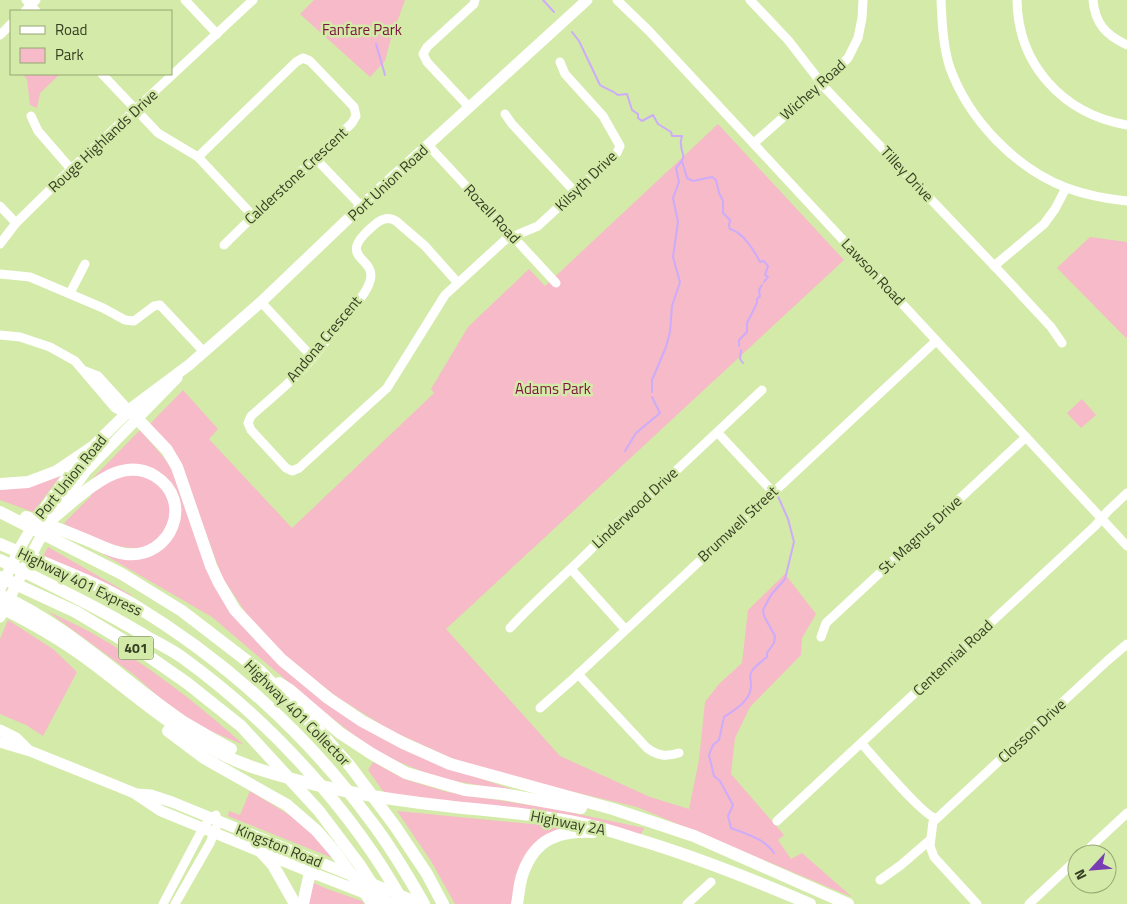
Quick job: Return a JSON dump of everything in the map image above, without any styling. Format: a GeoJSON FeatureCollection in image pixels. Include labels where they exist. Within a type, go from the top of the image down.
{"type":"FeatureCollection","features":[{"type":"Feature","properties":{"kind":"highway"},"geometry":{"type":"LineString","coordinates":[[134,414],[167,450],[177,467],[211,566],[235,610],[282,660],[328,698],[362,721],[403,743],[450,764],[613,809],[694,836],[848,904]]}},
{"type":"Feature","properties":{"kind":"highway"},"geometry":{"type":"LineString","coordinates":[[0,484],[28,482],[57,471],[91,448]]}},
{"type":"Feature","properties":{"kind":"highway"},"geometry":{"type":"LineString","coordinates":[[3,513],[25,516],[126,554],[147,553],[162,542],[173,528],[176,510],[173,493],[163,481],[148,472],[136,469],[120,471],[96,485],[76,492],[53,518]]}},
{"type":"Feature","properties":{"kind":"highway","name":"Highway 401 Collector"},"geometry":{"type":"LineString","coordinates":[[3,513],[122,574],[152,592],[182,611],[260,672],[320,732],[350,766],[395,826],[427,874],[442,902]]}},
{"type":"Feature","properties":{"kind":"highway","name":"Highway 401 Express"},"geometry":{"type":"LineString","coordinates":[[0,544],[92,584],[133,605],[197,647],[265,704],[323,762],[372,821],[412,883],[423,904]]}},
{"type":"Feature","properties":{"kind":"highway","name":"Highway 401 Express"},"geometry":{"type":"LineString","coordinates":[[0,560],[103,611],[182,658],[240,704],[285,748],[345,815],[388,877],[404,904]]}},
{"type":"Feature","properties":{"kind":"highway","name":"401"},"geometry":{"type":"LineString","coordinates":[[0,577],[76,612],[140,651],[187,683],[241,726],[319,811],[360,864],[385,904]]}},
{"type":"Feature","properties":{"kind":"highway"},"geometry":{"type":"LineString","coordinates":[[0,595],[22,605],[85,646],[162,706],[203,733],[238,753],[315,784]]}},
{"type":"Feature","properties":{"kind":"highway"},"geometry":{"type":"LineString","coordinates":[[0,607],[28,621],[82,655],[160,716],[198,742],[249,766],[315,784]]}},
{"type":"Feature","properties":{"kind":"highway"},"geometry":{"type":"LineString","coordinates":[[28,621],[134,706],[204,758],[286,806],[317,832],[335,852],[373,904]]}},
{"type":"Feature","properties":{"kind":"highway"},"geometry":{"type":"LineString","coordinates":[[260,672],[290,690],[340,733],[406,773],[465,790],[503,794],[617,814],[694,836]]}},
{"type":"Feature","properties":{"kind":"highway","name":"Highway 2A"},"geometry":{"type":"LineString","coordinates":[[315,784],[392,800],[513,812],[570,821],[697,858],[810,904]]}},
{"type":"Feature","properties":{"kind":"highway"},"geometry":{"type":"LineString","coordinates":[[517,904],[523,874],[534,854],[546,840],[560,834],[582,831],[633,838]]}},
{"type":"Feature","properties":{"kind":"highway"},"geometry":{"type":"LineString","coordinates":[[260,852],[272,866],[295,904]]}},
{"type":"Feature","properties":{"kind":"highway"},"geometry":{"type":"LineString","coordinates":[[303,904],[312,866]]}},
{"type":"Feature","properties":{"kind":"main road","name":"Port Union Road"},"geometry":{"type":"LineString","coordinates":[[0,589],[27,536],[64,481],[91,448],[170,386],[188,365],[261,302],[469,107],[587,0]]}},
{"type":"Feature","properties":{"kind":"main road","name":"Port Union Road"},"geometry":{"type":"LineString","coordinates":[[76,492],[85,472],[134,414]]}},
{"type":"Feature","properties":{"kind":"main road","name":"Port Union Road"},"geometry":{"type":"LineString","coordinates":[[0,618],[38,542],[53,518]]}},
{"type":"Feature","properties":{"kind":"main road","name":"Kingston Road"},"geometry":{"type":"LineString","coordinates":[[0,730],[16,738],[30,751]]}},
{"type":"Feature","properties":{"kind":"main road","name":"Kingston Road"},"geometry":{"type":"LineString","coordinates":[[0,742],[30,751],[134,793],[161,811],[203,828],[214,824],[312,866],[393,904]]}},
{"type":"Feature","properties":{"kind":"main road","name":"Kingston Road"},"geometry":{"type":"LineString","coordinates":[[134,793],[151,795],[172,802],[214,824],[260,852],[312,866],[423,904]]}},
{"type":"Feature","properties":{"kind":"street"},"geometry":{"type":"LineString","coordinates":[[185,0],[217,34]]}},
{"type":"Feature","properties":{"kind":"street","name":"Rouge Highlands Drive"},"geometry":{"type":"LineString","coordinates":[[0,244],[16,223],[71,169],[254,0]]}},
{"type":"Feature","properties":{"kind":"street"},"geometry":{"type":"LineString","coordinates":[[469,107],[427,62],[424,54],[427,47],[474,4],[475,0]]}},
{"type":"Feature","properties":{"kind":"street","name":"Lawson Road"},"geometry":{"type":"LineString","coordinates":[[617,0],[649,31],[754,143],[1127,546]]}},
{"type":"Feature","properties":{"kind":"street","name":"Tilley Drive"},"geometry":{"type":"LineString","coordinates":[[750,0],[792,44],[822,84],[1051,327],[1062,343]]}},
{"type":"Feature","properties":{"kind":"street","name":"Wichey Road"},"geometry":{"type":"LineString","coordinates":[[754,143],[845,62],[854,48],[861,26],[863,0]]}},
{"type":"Feature","properties":{"kind":"street"},"geometry":{"type":"LineString","coordinates":[[941,0],[943,32],[950,67],[967,104],[992,138],[1028,167],[1066,188],[1109,199],[1127,201]]}},
{"type":"Feature","properties":{"kind":"street"},"geometry":{"type":"LineString","coordinates":[[1017,0],[1022,34],[1033,63],[1042,76],[1054,89],[1078,108],[1110,121],[1127,125]]}},
{"type":"Feature","properties":{"kind":"street"},"geometry":{"type":"LineString","coordinates":[[1093,0],[1096,18],[1104,31],[1127,45]]}},
{"type":"Feature","properties":{"kind":"street"},"geometry":{"type":"LineString","coordinates":[[0,35],[10,25]]}},
{"type":"Feature","properties":{"kind":"street","name":"Calderstone Crescent"},"geometry":{"type":"LineString","coordinates":[[198,157],[296,62],[303,58],[310,61],[354,107],[356,116],[352,123],[224,244]]}},
{"type":"Feature","properties":{"kind":"street","name":"Kilsyth Drive"},"geometry":{"type":"LineString","coordinates":[[513,236],[538,226],[617,153],[620,146],[603,116],[564,74],[560,62]]}},
{"type":"Feature","properties":{"kind":"street"},"geometry":{"type":"LineString","coordinates":[[104,75],[158,133],[198,157],[253,216]]}},
{"type":"Feature","properties":{"kind":"street"},"geometry":{"type":"LineString","coordinates":[[505,114],[575,192]]}},
{"type":"Feature","properties":{"kind":"street"},"geometry":{"type":"LineString","coordinates":[[31,116],[38,132],[71,169]]}},
{"type":"Feature","properties":{"kind":"street","name":"Rozell Road"},"geometry":{"type":"LineString","coordinates":[[428,145],[556,283]]}},
{"type":"Feature","properties":{"kind":"street"},"geometry":{"type":"LineString","coordinates":[[316,159],[362,207]]}},
{"type":"Feature","properties":{"kind":"street"},"geometry":{"type":"LineString","coordinates":[[994,266],[1044,224],[1055,209],[1066,188]]}},
{"type":"Feature","properties":{"kind":"street"},"geometry":{"type":"LineString","coordinates":[[0,206],[16,223]]}},
{"type":"Feature","properties":{"kind":"street","name":"Andona Crescent"},"geometry":{"type":"LineString","coordinates":[[458,283],[425,246],[396,221],[384,218],[380,220],[356,244],[357,254],[368,266],[371,274],[369,284],[356,304],[303,369],[251,416],[248,424],[251,430],[286,468],[292,471],[299,468],[387,388],[442,299],[506,240],[513,236]]}},
{"type":"Feature","properties":{"kind":"street"},"geometry":{"type":"LineString","coordinates":[[70,294],[86,264]]}},
{"type":"Feature","properties":{"kind":"street"},"geometry":{"type":"LineString","coordinates":[[0,274],[30,277],[103,308],[125,320],[134,321],[154,306],[160,305],[204,352]]}},
{"type":"Feature","properties":{"kind":"street"},"geometry":{"type":"LineString","coordinates":[[261,302],[312,357]]}},
{"type":"Feature","properties":{"kind":"street"},"geometry":{"type":"LineString","coordinates":[[0,334],[20,337],[50,347],[75,361],[84,370],[98,376],[134,414]]}},
{"type":"Feature","properties":{"kind":"street","name":"Brumwell Street"},"geometry":{"type":"LineString","coordinates":[[540,708],[936,341]]}},
{"type":"Feature","properties":{"kind":"street","name":"Linderwood Drive"},"geometry":{"type":"LineString","coordinates":[[510,628],[531,605],[634,507],[648,497],[762,390]]}},
{"type":"Feature","properties":{"kind":"street"},"geometry":{"type":"LineString","coordinates":[[718,433],[773,492]]}},
{"type":"Feature","properties":{"kind":"street","name":"St. Magnus Drive"},"geometry":{"type":"LineString","coordinates":[[822,637],[826,623],[1026,437]]}},
{"type":"Feature","properties":{"kind":"street","name":"Centennial Road"},"geometry":{"type":"LineString","coordinates":[[777,821],[1088,533],[1127,493]]}},
{"type":"Feature","properties":{"kind":"street"},"geometry":{"type":"LineString","coordinates":[[571,569],[625,629]]}},
{"type":"Feature","properties":{"kind":"street","name":"Closson Drive"},"geometry":{"type":"LineString","coordinates":[[936,818],[941,816],[1127,644]]}},
{"type":"Feature","properties":{"kind":"street"},"geometry":{"type":"LineString","coordinates":[[578,674],[646,748],[668,757],[679,753]]}},
{"type":"Feature","properties":{"kind":"street"},"geometry":{"type":"LineString","coordinates":[[862,744],[920,807],[931,817],[936,818],[930,840],[934,857],[977,904]]}},
{"type":"Feature","properties":{"kind":"street"},"geometry":{"type":"LineString","coordinates":[[1094,844],[1127,813]]}},
{"type":"Feature","properties":{"kind":"street"},"geometry":{"type":"LineString","coordinates":[[175,904],[214,824]]}},
{"type":"Feature","properties":{"kind":"street"},"geometry":{"type":"LineString","coordinates":[[163,904],[203,828]]}},
{"type":"Feature","properties":{"kind":"street"},"geometry":{"type":"LineString","coordinates":[[880,880],[930,840]]}},
{"type":"Feature","properties":{"kind":"street"},"geometry":{"type":"LineString","coordinates":[[1029,904],[1067,869]]}},
{"type":"Feature","properties":{"kind":"street"},"geometry":{"type":"LineString","coordinates":[[687,904],[710,882]]}},
{"type":"Feature","properties":{"kind":"green space","name":"Fanfare Park"},"geometry":{"type":"Polygon","coordinates":[[[314,0],[405,0],[385,61],[370,77],[300,14],[314,0]]]}},
{"type":"Feature","properties":{"kind":"green space"},"geometry":{"type":"Polygon","coordinates":[[[23,75],[59,75],[40,93],[37,108],[30,105],[27,79],[23,75]]]}},
{"type":"Feature","properties":{"kind":"green space","name":"Adams Park"},"geometry":{"type":"Polygon","coordinates":[[[718,124],[844,260],[446,629],[560,756],[650,797],[689,809],[699,760],[705,702],[719,684],[742,663],[748,610],[785,574],[816,614],[802,638],[801,655],[750,707],[735,738],[731,774],[784,835],[778,840],[791,859],[802,853],[852,897],[637,807],[499,774],[449,757],[390,730],[337,697],[284,656],[250,619],[222,577],[192,496],[150,424],[183,390],[218,429],[209,439],[292,528],[434,393],[431,389],[468,327],[529,269],[545,286],[718,124]]]}},
{"type":"Feature","properties":{"kind":"green space"},"geometry":{"type":"Polygon","coordinates":[[[1090,237],[1127,242],[1127,339],[1057,268],[1090,237]]]}},
{"type":"Feature","properties":{"kind":"green space"},"geometry":{"type":"Polygon","coordinates":[[[1082,399],[1096,415],[1081,428],[1067,413],[1082,399]]]}},
{"type":"Feature","properties":{"kind":"green space"},"geometry":{"type":"Polygon","coordinates":[[[140,430],[170,465],[211,577],[275,660],[445,766],[522,793],[438,778],[371,748],[319,708],[212,617],[91,547],[151,555],[180,515],[147,467],[87,486],[140,430]]]}},
{"type":"Feature","properties":{"kind":"green space"},"geometry":{"type":"Polygon","coordinates":[[[62,474],[33,512],[0,500],[0,487],[62,474]]]}},
{"type":"Feature","properties":{"kind":"green space"},"geometry":{"type":"Polygon","coordinates":[[[129,474],[151,479],[160,486],[169,502],[170,518],[157,542],[147,547],[123,547],[83,534],[64,523],[91,494],[105,483],[129,474]]]}},
{"type":"Feature","properties":{"kind":"green space"},"geometry":{"type":"Polygon","coordinates":[[[48,547],[131,595],[129,598],[43,556],[48,547]]]}},
{"type":"Feature","properties":{"kind":"green space"},"geometry":{"type":"Polygon","coordinates":[[[47,611],[92,633],[152,671],[190,699],[244,745],[201,727],[169,706],[133,674],[47,611]]]}},
{"type":"Feature","properties":{"kind":"green space"},"geometry":{"type":"Polygon","coordinates":[[[8,620],[53,649],[77,672],[43,736],[26,725],[0,714],[0,639],[8,620]]]}},
{"type":"Feature","properties":{"kind":"green space"},"geometry":{"type":"Polygon","coordinates":[[[373,762],[404,779],[447,792],[554,809],[644,828],[641,834],[549,812],[385,794],[368,770],[373,762]]]}},
{"type":"Feature","properties":{"kind":"green space"},"geometry":{"type":"Polygon","coordinates":[[[250,791],[291,816],[311,833],[335,859],[228,816],[229,811],[240,815],[250,791]]]}},
{"type":"Feature","properties":{"kind":"green space"},"geometry":{"type":"Polygon","coordinates":[[[397,811],[563,827],[563,831],[545,838],[513,904],[455,904],[431,861],[397,811]]]}},
{"type":"Feature","properties":{"kind":"green space"},"geometry":{"type":"Polygon","coordinates":[[[312,882],[362,901],[364,904],[306,904],[312,882]]]}},
{"type":"Feature","properties":{"kind":"waterway"},"geometry":{"type":"LineString","coordinates":[[543,0],[554,12]]}},
{"type":"Feature","properties":{"kind":"waterway"},"geometry":{"type":"LineString","coordinates":[[572,32],[579,41],[600,85],[618,95],[627,94],[632,110],[638,114],[638,118],[642,121],[653,115],[658,124],[671,132],[672,136],[682,136],[681,148],[683,157],[676,168],[679,182],[673,198],[678,222],[673,257],[680,282],[672,306],[670,332],[666,347],[652,380],[652,392]]}},
{"type":"Feature","properties":{"kind":"waterway"},"geometry":{"type":"LineString","coordinates":[[376,44],[385,75]]}},
{"type":"Feature","properties":{"kind":"waterway"},"geometry":{"type":"LineString","coordinates":[[682,161],[687,178],[693,181],[712,177],[716,180],[723,201],[723,213],[730,220],[730,229],[744,238],[760,262],[764,261],[768,266],[765,275],[768,277],[764,282]]}},
{"type":"Feature","properties":{"kind":"waterway"},"geometry":{"type":"LineString","coordinates":[[739,346],[739,340],[747,332],[747,323],[760,296],[759,290],[762,285]]}},
{"type":"Feature","properties":{"kind":"waterway"},"geometry":{"type":"LineString","coordinates":[[741,350],[740,359],[743,363]]}},
{"type":"Feature","properties":{"kind":"waterway"},"geometry":{"type":"LineString","coordinates":[[625,451],[636,433],[660,413],[652,397]]}},
{"type":"Feature","properties":{"kind":"waterway"},"geometry":{"type":"LineString","coordinates":[[774,853],[766,844],[731,828],[728,816],[733,805],[720,781],[714,776],[709,755],[713,745],[719,740],[724,717],[741,705],[748,697],[751,687],[751,673],[767,657],[767,653],[774,643],[775,636],[764,616],[763,610],[771,595],[785,579],[794,542],[788,519],[777,494]]}}]}
